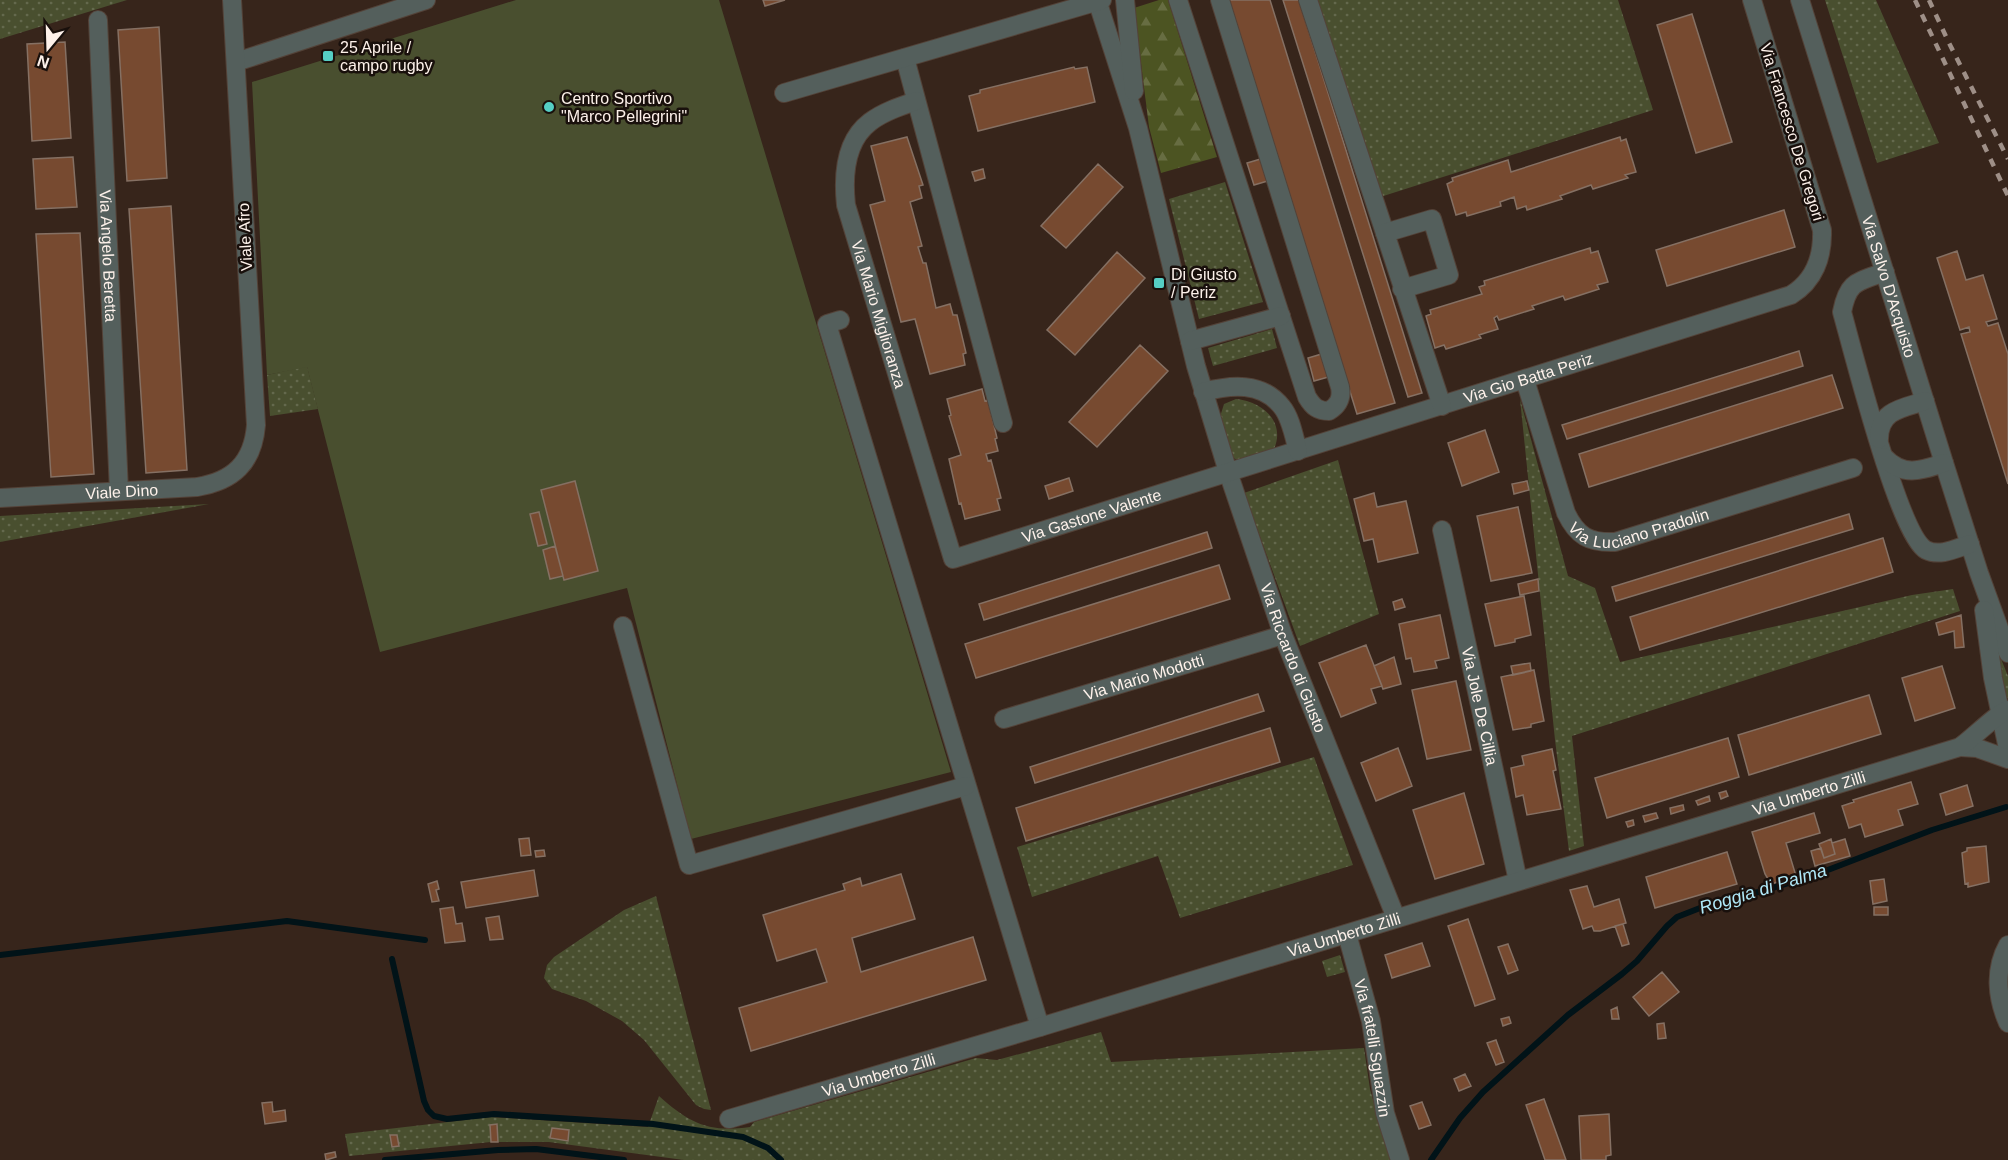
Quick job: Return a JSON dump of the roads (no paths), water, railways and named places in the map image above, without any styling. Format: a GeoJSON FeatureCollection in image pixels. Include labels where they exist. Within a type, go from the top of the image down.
{"type":"FeatureCollection","features":[{"type":"Feature","properties":{"kind":"street","name":"Viale Afro"},"geometry":{"type":"LineString","coordinates":[[232,0],[256,425],[252,448],[238,469]]}},
{"type":"Feature","properties":{"kind":"street"},"geometry":{"type":"LineString","coordinates":[[236,62],[426,0]]}},
{"type":"Feature","properties":{"kind":"street"},"geometry":{"type":"LineString","coordinates":[[784,93],[1099,0]]}},
{"type":"Feature","properties":{"kind":"street","name":"Via Riccardo di Giusto"},"geometry":{"type":"LineString","coordinates":[[1099,0],[1138,128],[1203,392],[1228,472],[1283,635],[1396,918]]}},
{"type":"Feature","properties":{"kind":"street","name":"Via Riccardo di Giusto"},"geometry":{"type":"LineString","coordinates":[[1125,0],[1138,128]]}},
{"type":"Feature","properties":{"kind":"street"},"geometry":{"type":"LineString","coordinates":[[1178,0],[1311,404],[1323,411],[1334,408],[1341,399],[1340,387],[1220,0]]}},
{"type":"Feature","properties":{"kind":"street"},"geometry":{"type":"LineString","coordinates":[[1308,0],[1442,406]]}},
{"type":"Feature","properties":{"kind":"street","name":"Via Francesco De Gregori"},"geometry":{"type":"LineString","coordinates":[[1752,0],[1820,219],[1822,245],[1817,265]]}},
{"type":"Feature","properties":{"kind":"street","name":"Via Salvo D'Acquisto"},"geometry":{"type":"LineString","coordinates":[[1800,0],[1979,573],[2008,653]]}},
{"type":"Feature","properties":{"kind":"street","name":"Via Angelo Beretta"},"geometry":{"type":"LineString","coordinates":[[98,20],[119,491]]}},
{"type":"Feature","properties":{"kind":"street"},"geometry":{"type":"LineString","coordinates":[[904,58],[1003,423]]}},
{"type":"Feature","properties":{"kind":"street","name":"Via Mario Miglioranza"},"geometry":{"type":"LineString","coordinates":[[916,101],[868,123],[858,136],[851,151],[846,166],[844,186],[846,204],[953,559]]}},
{"type":"Feature","properties":{"kind":"street"},"geometry":{"type":"LineString","coordinates":[[1385,233],[1432,219],[1437,235],[1449,275],[1402,289]]}},
{"type":"Feature","properties":{"kind":"street","name":"Via Gio Batta Periz"},"geometry":{"type":"LineString","coordinates":[[1228,472],[1791,295],[1802,288],[1817,265]]}},
{"type":"Feature","properties":{"kind":"street"},"geometry":{"type":"LineString","coordinates":[[1885,272],[1855,283],[1845,294],[1842,312],[1881,450],[1908,523],[1918,543],[1927,550],[1940,553],[1970,544]]}},
{"type":"Feature","properties":{"kind":"street"},"geometry":{"type":"LineString","coordinates":[[1190,341],[1281,316]]}},
{"type":"Feature","properties":{"kind":"street"},"geometry":{"type":"LineString","coordinates":[[840,320],[827,324],[1040,1027]]}},
{"type":"Feature","properties":{"kind":"street","name":"Via Luciano Pradolin"},"geometry":{"type":"LineString","coordinates":[[1525,380],[1566,513],[1572,526],[1584,537],[1600,543],[1615,543],[1853,468]]}},
{"type":"Feature","properties":{"kind":"street"},"geometry":{"type":"LineString","coordinates":[[1203,392],[1241,386],[1256,389],[1271,397],[1285,413],[1298,451]]}},
{"type":"Feature","properties":{"kind":"street"},"geometry":{"type":"LineString","coordinates":[[1925,401],[1900,409],[1880,423],[1881,450],[1892,466],[1907,471],[1919,471],[1944,463]]}},
{"type":"Feature","properties":{"kind":"street","name":"Viale Dino"},"geometry":{"type":"LineString","coordinates":[[0,498],[204,486],[226,478],[238,469]]}},
{"type":"Feature","properties":{"kind":"street","name":"Via Gastone Valente"},"geometry":{"type":"LineString","coordinates":[[953,559],[1228,472]]}},
{"type":"Feature","properties":{"kind":"street","name":"Via Jole De Cillia"},"geometry":{"type":"LineString","coordinates":[[1442,530],[1518,881]]}},
{"type":"Feature","properties":{"kind":"street","name":"Via Salvo D'Acquisto"},"geometry":{"type":"LineString","coordinates":[[1996,615],[2008,749]]}},
{"type":"Feature","properties":{"kind":"street"},"geometry":{"type":"LineString","coordinates":[[623,626],[689,865],[966,786]]}},
{"type":"Feature","properties":{"kind":"street","name":"Via Mario Modotti"},"geometry":{"type":"LineString","coordinates":[[1004,719],[1283,635]]}},
{"type":"Feature","properties":{"kind":"street","name":"Via Umberto Zilli"},"geometry":{"type":"LineString","coordinates":[[1960,747],[2004,712]]}},
{"type":"Feature","properties":{"kind":"street","name":"Via Umberto Zilli"},"geometry":{"type":"LineString","coordinates":[[729,1119],[1040,1027],[1960,747],[1977,748],[2008,759]]}},
{"type":"Feature","properties":{"kind":"street","name":"Via fratelli Sguazzin"},"geometry":{"type":"LineString","coordinates":[[1347,934],[1371,1021],[1385,1113],[1400,1160]]}},
{"type":"Feature","properties":{"kind":"street"},"geometry":{"type":"LineString","coordinates":[[2008,945],[2000,965],[1998,981],[1999,996],[2008,1023]]}},
{"type":"Feature","properties":{"kind":"waterway","name":"Roggia di Palma"},"geometry":{"type":"LineString","coordinates":[[1431,1160],[1460,1118],[1483,1092],[1568,1015],[1637,961],[1677,917],[1718,901],[1763,891],[1820,873],[1932,830],[2006,807]]}},
{"type":"Feature","properties":{"kind":"waterway"},"geometry":{"type":"LineString","coordinates":[[0,955],[287,921],[425,940]]}},
{"type":"Feature","properties":{"kind":"waterway"},"geometry":{"type":"LineString","coordinates":[[392,959],[424,1101],[434,1116],[447,1119],[494,1114],[653,1124],[743,1137],[768,1148],[781,1160]]}},
{"type":"Feature","properties":{"kind":"waterway","name":"Roggia di Palma"},"geometry":{"type":"LineString","coordinates":[[385,1160],[536,1149],[624,1160]]}},
{"type":"Feature","properties":{"kind":"railway"},"geometry":{"type":"LineString","coordinates":[[1915,0],[2008,196]]}},
{"type":"Feature","properties":{"kind":"railway"},"geometry":{"type":"LineString","coordinates":[[1929,0],[2008,159]]}},
{"type":"Feature","properties":{"kind":"place","name":"25 Aprile / campo rugby"},"geometry":{"type":"Point","coordinates":[328,56]}},
{"type":"Feature","properties":{"kind":"place","name":"Centro Sportivo \"Marco Pellegrini\""},"geometry":{"type":"Point","coordinates":[549,107]}},
{"type":"Feature","properties":{"kind":"place","name":"Di Giusto / Periz"},"geometry":{"type":"Point","coordinates":[1159,283]}}]}
